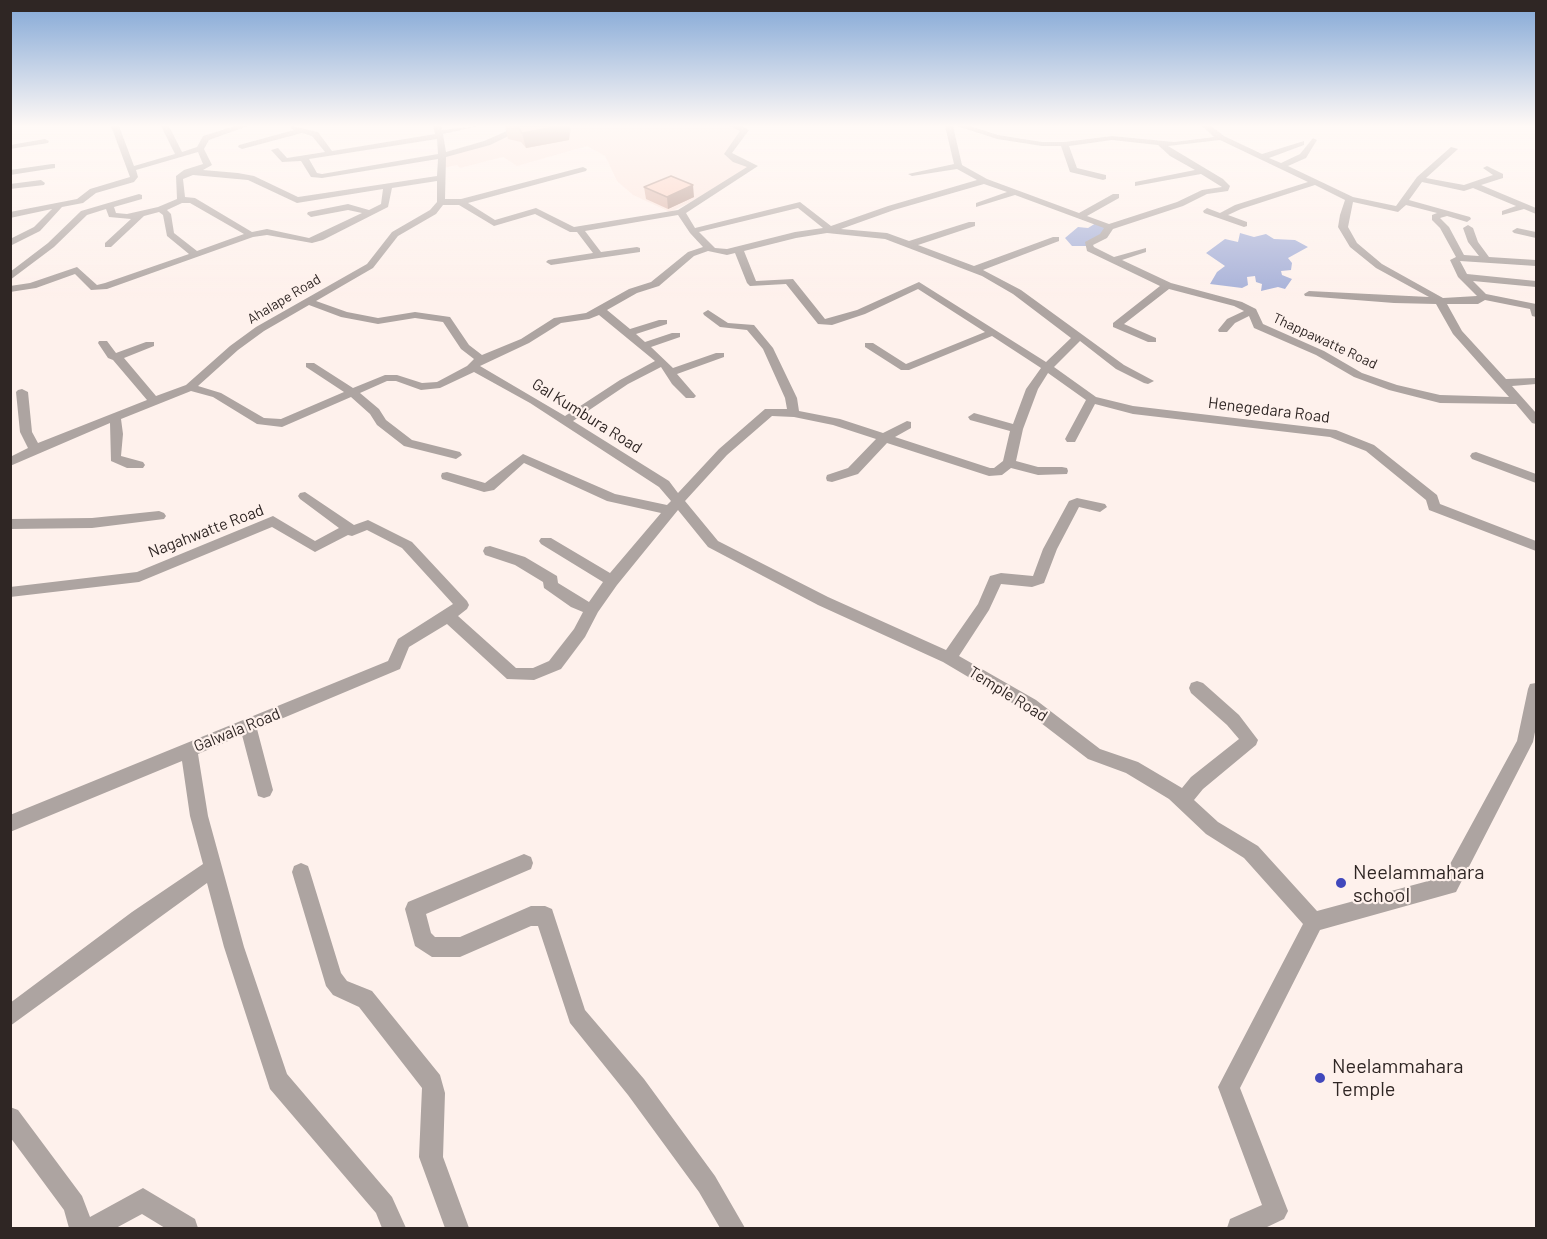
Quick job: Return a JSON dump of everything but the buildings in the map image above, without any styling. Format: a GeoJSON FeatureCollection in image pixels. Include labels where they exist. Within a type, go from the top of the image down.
{"type":"FeatureCollection","features":[{"type":"Feature","properties":{"kind":"street"},"geometry":{"type":"LineString","coordinates":[[10,187],[35,184]]}},
{"type":"Feature","properties":{"kind":"street"},"geometry":{"type":"LineString","coordinates":[[10,215],[80,201],[93,191],[118,184]]}},
{"type":"Feature","properties":{"kind":"street"},"geometry":{"type":"LineString","coordinates":[[180,184],[181,200]]}},
{"type":"Feature","properties":{"kind":"street"},"geometry":{"type":"LineString","coordinates":[[261,184],[297,200],[402,184]]}},
{"type":"Feature","properties":{"kind":"street"},"geometry":{"type":"LineString","coordinates":[[441,184],[441,202],[461,202],[528,184]]}},
{"type":"Feature","properties":{"kind":"street"},"geometry":{"type":"LineString","coordinates":[[461,202],[494,224],[536,211],[573,230],[681,213],[726,184]]}},
{"type":"Feature","properties":{"kind":"street"},"geometry":{"type":"LineString","coordinates":[[681,213],[693,231],[709,248],[718,251],[739,250],[795,235],[829,229],[876,215],[891,207],[971,184]]}},
{"type":"Feature","properties":{"kind":"street"},"geometry":{"type":"LineString","coordinates":[[993,184],[1109,227],[1180,204],[1205,192],[1225,189],[1226,186],[1223,184]]}},
{"type":"Feature","properties":{"kind":"street"},"geometry":{"type":"LineString","coordinates":[[1220,216],[1238,207],[1311,184]]}},
{"type":"Feature","properties":{"kind":"street"},"geometry":{"type":"LineString","coordinates":[[1321,184],[1350,199],[1398,209],[1416,184]]}},
{"type":"Feature","properties":{"kind":"street"},"geometry":{"type":"LineString","coordinates":[[1441,184],[1459,188],[1471,184],[1536,211]]}},
{"type":"Feature","properties":{"kind":"street"},"geometry":{"type":"LineString","coordinates":[[10,289],[32,286],[77,270],[95,288],[251,235],[267,232],[314,240],[385,205],[388,186]]}},
{"type":"Feature","properties":{"kind":"street"},"geometry":{"type":"LineString","coordinates":[[979,205],[1013,193]]}},
{"type":"Feature","properties":{"kind":"street"},"geometry":{"type":"LineString","coordinates":[[1080,216],[1116,195]]}},
{"type":"Feature","properties":{"kind":"street"},"geometry":{"type":"LineString","coordinates":[[10,277],[51,245],[84,213],[139,196]]}},
{"type":"Feature","properties":{"kind":"street"},"geometry":{"type":"LineString","coordinates":[[1350,199],[1343,227],[1353,245],[1379,266],[1439,299],[1457,332],[1536,420]]}},
{"type":"Feature","properties":{"kind":"street"},"geometry":{"type":"LineString","coordinates":[[109,206],[112,215],[117,217],[140,215],[181,200],[192,200],[251,235]]}},
{"type":"Feature","properties":{"kind":"street"},"geometry":{"type":"LineString","coordinates":[[1402,201],[1468,224],[1473,242],[1486,260]]}},
{"type":"Feature","properties":{"kind":"street","name":"Ahalape Road"},"geometry":{"type":"LineString","coordinates":[[10,462],[34,449],[190,387],[234,348],[307,301],[370,266],[395,234],[433,212],[441,202]]}},
{"type":"Feature","properties":{"kind":"street"},"geometry":{"type":"LineString","coordinates":[[693,231],[800,205],[829,229],[887,236],[974,270],[1012,289],[1120,367],[1148,381]]}},
{"type":"Feature","properties":{"kind":"street"},"geometry":{"type":"LineString","coordinates":[[10,243],[37,229],[56,211],[58,206]]}},
{"type":"Feature","properties":{"kind":"street"},"geometry":{"type":"LineString","coordinates":[[1525,206],[1510,211],[1536,221]]}},
{"type":"Feature","properties":{"kind":"street"},"geometry":{"type":"LineString","coordinates":[[311,214],[348,207],[370,213]]}},
{"type":"Feature","properties":{"kind":"street"},"geometry":{"type":"LineString","coordinates":[[161,209],[167,214],[170,234],[196,255]]}},
{"type":"Feature","properties":{"kind":"street"},"geometry":{"type":"LineString","coordinates":[[1207,212],[1244,224]]}},
{"type":"Feature","properties":{"kind":"street"},"geometry":{"type":"LineString","coordinates":[[1444,214],[1436,217],[1436,220],[1444,227],[1461,258]]}},
{"type":"Feature","properties":{"kind":"street"},"geometry":{"type":"LineString","coordinates":[[108,245],[140,215]]}},
{"type":"Feature","properties":{"kind":"street"},"geometry":{"type":"LineString","coordinates":[[911,244],[972,224]]}},
{"type":"Feature","properties":{"kind":"street","name":"Thappawatte Road"},"geometry":{"type":"LineString","coordinates":[[1109,227],[1104,236],[1088,244],[1090,249],[1167,285],[1238,304],[1252,311],[1258,326],[1320,353],[1358,375],[1393,388],[1440,399],[1519,401]]}},
{"type":"Feature","properties":{"kind":"street"},"geometry":{"type":"LineString","coordinates":[[579,229],[599,255]]}},
{"type":"Feature","properties":{"kind":"street"},"geometry":{"type":"LineString","coordinates":[[1517,231],[1536,235]]}},
{"type":"Feature","properties":{"kind":"street"},"geometry":{"type":"LineString","coordinates":[[974,270],[1056,239]]}},
{"type":"Feature","properties":{"kind":"street"},"geometry":{"type":"LineString","coordinates":[[1536,247],[1535,263],[1461,258],[1454,263],[1463,277],[1483,296],[1535,307],[1536,314]]}},
{"type":"Feature","properties":{"kind":"street"},"geometry":{"type":"LineString","coordinates":[[190,387],[217,395],[261,421],[273,424],[308,412],[385,378],[398,378],[408,384],[422,387],[440,385],[477,363],[525,341],[558,320],[590,316],[633,291],[655,284],[691,254],[709,248]]}},
{"type":"Feature","properties":{"kind":"street"},"geometry":{"type":"LineString","coordinates":[[551,262],[637,250]]}},
{"type":"Feature","properties":{"kind":"street","name":"Henegedara Road"},"geometry":{"type":"LineString","coordinates":[[739,250],[752,283],[789,281],[822,322],[832,322],[861,312],[916,285],[927,289],[1092,399],[1133,410],[1332,434],[1370,447],[1432,498],[1434,507],[1536,546]]}},
{"type":"Feature","properties":{"kind":"street"},"geometry":{"type":"LineString","coordinates":[[1114,260],[1143,250]]}},
{"type":"Feature","properties":{"kind":"street"},"geometry":{"type":"LineString","coordinates":[[1463,277],[1536,284]]}},
{"type":"Feature","properties":{"kind":"street"},"geometry":{"type":"LineString","coordinates":[[1152,340],[1117,325],[1167,285]]}},
{"type":"Feature","properties":{"kind":"street"},"geometry":{"type":"LineString","coordinates":[[1309,294],[1394,300],[1478,301],[1483,296]]}},
{"type":"Feature","properties":{"kind":"street","name":"Gal Kumbura Road"},"geometry":{"type":"LineString","coordinates":[[307,301],[345,315],[378,321],[415,315],[446,319],[477,363],[664,484],[673,506]]}},
{"type":"Feature","properties":{"kind":"street"},"geometry":{"type":"LineString","coordinates":[[600,310],[662,362],[671,372],[675,382],[690,396]]}},
{"type":"Feature","properties":{"kind":"street"},"geometry":{"type":"LineString","coordinates":[[1223,330],[1231,321],[1252,311]]}},
{"type":"Feature","properties":{"kind":"street"},"geometry":{"type":"LineString","coordinates":[[708,313],[732,327],[750,327],[768,348],[791,398],[794,412]]}},
{"type":"Feature","properties":{"kind":"street"},"geometry":{"type":"LineString","coordinates":[[629,333],[663,322]]}},
{"type":"Feature","properties":{"kind":"street"},"geometry":{"type":"LineString","coordinates":[[869,345],[905,368],[991,333]]}},
{"type":"Feature","properties":{"kind":"street"},"geometry":{"type":"LineString","coordinates":[[644,346],[676,335]]}},
{"type":"Feature","properties":{"kind":"street"},"geometry":{"type":"LineString","coordinates":[[305,496],[352,531],[368,525],[406,545],[462,605],[448,616],[513,674],[534,674],[555,664],[580,633],[592,609],[612,581],[673,506],[723,452],[770,412],[794,412],[836,422],[989,472],[997,472],[1009,463],[1017,429],[1032,389],[1047,367],[1076,339],[1076,336]]}},
{"type":"Feature","properties":{"kind":"street"},"geometry":{"type":"LineString","coordinates":[[103,343],[154,402]]}},
{"type":"Feature","properties":{"kind":"street"},"geometry":{"type":"LineString","coordinates":[[117,357],[150,344]]}},
{"type":"Feature","properties":{"kind":"street"},"geometry":{"type":"LineString","coordinates":[[671,372],[720,355]]}},
{"type":"Feature","properties":{"kind":"street"},"geometry":{"type":"LineString","coordinates":[[565,421],[624,382],[662,362]]}},
{"type":"Feature","properties":{"kind":"street"},"geometry":{"type":"LineString","coordinates":[[310,365],[352,392],[375,412],[381,422],[408,443],[456,455]]}},
{"type":"Feature","properties":{"kind":"street"},"geometry":{"type":"LineString","coordinates":[[1503,383],[1536,381]]}},
{"type":"Feature","properties":{"kind":"street"},"geometry":{"type":"LineString","coordinates":[[22,392],[27,432],[34,449]]}},
{"type":"Feature","properties":{"kind":"street"},"geometry":{"type":"LineString","coordinates":[[1071,439],[1092,399]]}},
{"type":"Feature","properties":{"kind":"street"},"geometry":{"type":"LineString","coordinates":[[115,417],[117,434],[115,458],[127,464],[139,465]]}},
{"type":"Feature","properties":{"kind":"street"},"geometry":{"type":"LineString","coordinates":[[974,417],[1017,429]]}},
{"type":"Feature","properties":{"kind":"street"},"geometry":{"type":"LineString","coordinates":[[832,478],[853,471],[884,438],[906,425]]}},
{"type":"Feature","properties":{"kind":"street"},"geometry":{"type":"LineString","coordinates":[[1476,456],[1536,479]]}},
{"type":"Feature","properties":{"kind":"street"},"geometry":{"type":"LineString","coordinates":[[447,476],[484,488],[489,487],[523,458],[612,498],[673,506]]}},
{"type":"Feature","properties":{"kind":"street"},"geometry":{"type":"LineString","coordinates":[[1009,463],[1038,471],[1062,471]]}},
{"type":"Feature","properties":{"kind":"street"},"geometry":{"type":"LineString","coordinates":[[949,658],[984,606],[995,580],[1001,578],[1032,582],[1039,579],[1050,549],[1074,504],[1077,502],[1100,507]]}},
{"type":"Feature","properties":{"kind":"street","name":"Temple Road"},"geometry":{"type":"LineString","coordinates":[[673,506],[713,544],[823,601],[949,658],[1030,705],[1094,754],[1132,768],[1175,793],[1212,828],[1251,852],[1314,922]]}},
{"type":"Feature","properties":{"kind":"street"},"geometry":{"type":"LineString","coordinates":[[10,524],[93,523],[159,516]]}},
{"type":"Feature","properties":{"kind":"street","name":"Nagahwatte Road"},"geometry":{"type":"LineString","coordinates":[[10,592],[140,577],[273,521],[315,547],[349,528]]}},
{"type":"Feature","properties":{"kind":"street"},"geometry":{"type":"LineString","coordinates":[[546,541],[612,581]]}},
{"type":"Feature","properties":{"kind":"street"},"geometry":{"type":"LineString","coordinates":[[490,551],[520,561],[552,580],[549,584],[576,603],[592,609]]}},
{"type":"Feature","properties":{"kind":"street","name":"Galwala Road"},"geometry":{"type":"LineString","coordinates":[[10,824],[394,665],[404,643],[448,616]]}},
{"type":"Feature","properties":{"kind":"street"},"geometry":{"type":"LineString","coordinates":[[1183,800],[1197,783],[1250,740],[1233,720],[1197,688]]}},
{"type":"Feature","properties":{"kind":"street"},"geometry":{"type":"LineString","coordinates":[[1239,1228],[1276,1211],[1229,1087],[1314,922],[1449,885],[1525,742],[1536,689]]}},
{"type":"Feature","properties":{"kind":"street"},"geometry":{"type":"LineString","coordinates":[[248,726],[264,790]]}},
{"type":"Feature","properties":{"kind":"street"},"geometry":{"type":"LineString","coordinates":[[189,750],[199,816],[234,947],[278,1082],[384,1205],[394,1228]]}},
{"type":"Feature","properties":{"kind":"street"},"geometry":{"type":"LineString","coordinates":[[524,863],[415,909],[422,939],[432,946],[460,947],[531,916],[545,916],[578,1016],[636,1087],[706,1184],[734,1228]]}},
{"type":"Feature","properties":{"kind":"street"},"geometry":{"type":"LineString","coordinates":[[10,1016],[139,919],[213,868]]}},
{"type":"Feature","properties":{"kind":"street"},"geometry":{"type":"LineString","coordinates":[[300,872],[333,979],[340,988],[365,998],[432,1083],[431,1156],[457,1228]]}},
{"type":"Feature","properties":{"kind":"street"},"geometry":{"type":"LineString","coordinates":[[10,1118],[74,1204],[81,1228]]}},
{"type":"Feature","properties":{"kind":"street"},"geometry":{"type":"LineString","coordinates":[[94,1228],[143,1200],[186,1228]]}},
{"type":"Feature","properties":{"kind":"shaded area"},"geometry":{"type":"Polygon","coordinates":[[[620,184],[721,184],[670,212],[633,195],[620,184]]]}},
{"type":"Feature","properties":{"kind":"shaded area"},"geometry":{"type":"Polygon","coordinates":[[[1096,223],[1105,227],[1101,236],[1086,246],[1072,246],[1065,238],[1078,227],[1088,228],[1096,223]]]}},
{"type":"Feature","properties":{"kind":"shaded area"},"geometry":{"type":"Polygon","coordinates":[[[1240,233],[1254,237],[1266,234],[1274,239],[1295,240],[1308,247],[1288,258],[1292,263],[1291,270],[1281,271],[1282,275],[1292,279],[1285,289],[1278,287],[1261,291],[1262,284],[1256,282],[1255,276],[1247,277],[1248,285],[1242,288],[1210,284],[1217,272],[1225,266],[1206,253],[1225,239],[1238,242],[1240,233]]]}},
{"type":"Feature","properties":{"kind":"place","name":"Neelammahara school"},"geometry":{"type":"Point","coordinates":[1341,883]}},
{"type":"Feature","properties":{"kind":"place","name":"Neelammahara Temple"},"geometry":{"type":"Point","coordinates":[1320,1078]}}]}
